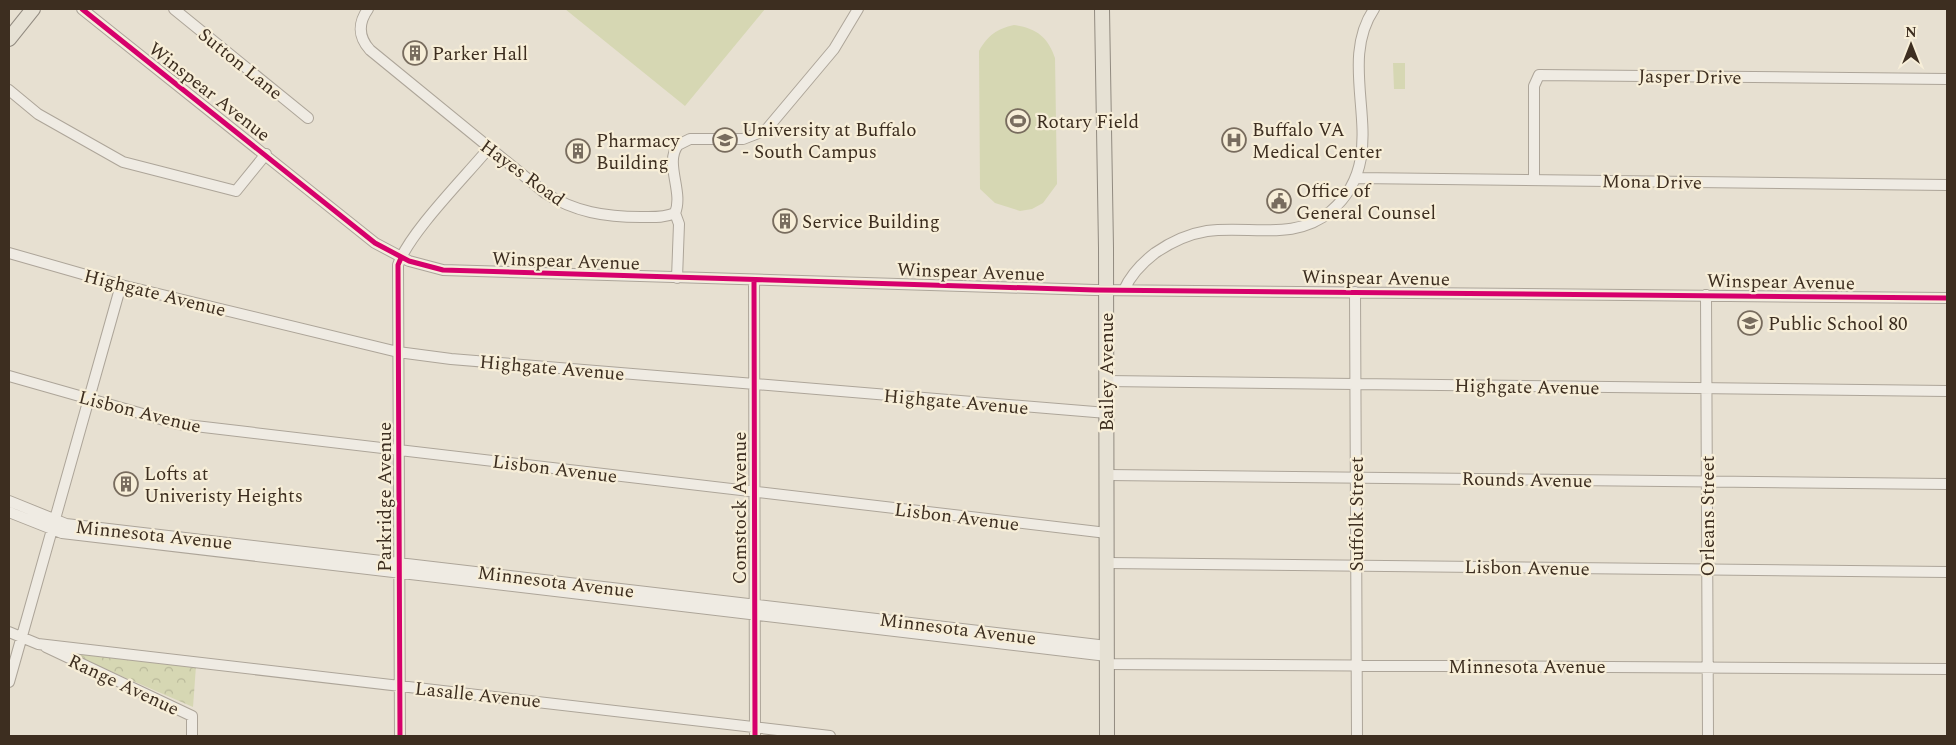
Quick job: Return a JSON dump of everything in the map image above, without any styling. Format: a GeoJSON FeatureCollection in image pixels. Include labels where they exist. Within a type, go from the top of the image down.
{"type":"FeatureCollection","features":[{"type":"Feature","properties":{"kind":"main road"},"geometry":{"type":"LineString","coordinates":[[9,39],[34,9]]}},
{"type":"Feature","properties":{"kind":"main road","name":"Bailey Avenue"},"geometry":{"type":"LineString","coordinates":[[1102,9],[1107,414],[1107,736]]}},
{"type":"Feature","properties":{"kind":"street","name":"Winspear Avenue"},"geometry":{"type":"LineString","coordinates":[[82,9],[266,154],[375,243],[401,258],[429,267],[461,271],[1106,290],[1947,298]]}},
{"type":"Feature","properties":{"kind":"street","name":"Sutton Lane"},"geometry":{"type":"LineString","coordinates":[[174,9],[308,118]]}},
{"type":"Feature","properties":{"kind":"street","name":"Hayes Road"},"geometry":{"type":"LineString","coordinates":[[368,9],[360,25],[362,36],[368,47],[545,193],[577,209],[608,216],[663,217],[675,213]]}},
{"type":"Feature","properties":{"kind":"street"},"geometry":{"type":"LineString","coordinates":[[677,278],[679,224],[675,213],[678,202],[673,157],[678,144],[690,139],[743,139],[756,136],[766,130],[834,49],[858,9]]}},
{"type":"Feature","properties":{"kind":"street"},"geometry":{"type":"LineString","coordinates":[[1124,290],[1128,280],[1139,267],[1172,242],[1209,231],[1284,230],[1309,224],[1330,212],[1352,190],[1357,178],[1362,139],[1361,37],[1374,9]]}},
{"type":"Feature","properties":{"kind":"street","name":"Jasper Drive"},"geometry":{"type":"LineString","coordinates":[[1534,180],[1534,86],[1539,75],[1947,79]]}},
{"type":"Feature","properties":{"kind":"street"},"geometry":{"type":"LineString","coordinates":[[9,90],[38,114],[123,162],[236,192],[266,154]]}},
{"type":"Feature","properties":{"kind":"street"},"geometry":{"type":"LineString","coordinates":[[401,258],[419,232],[489,148]]}},
{"type":"Feature","properties":{"kind":"street","name":"Mona Drive"},"geometry":{"type":"LineString","coordinates":[[1357,178],[1947,185]]}},
{"type":"Feature","properties":{"kind":"street","name":"Highgate Avenue"},"geometry":{"type":"LineString","coordinates":[[9,253],[121,285],[398,352],[460,360],[754,383],[1107,414]]}},
{"type":"Feature","properties":{"kind":"street","name":"Parkridge Avenue"},"geometry":{"type":"LineString","coordinates":[[400,736],[398,265],[401,258]]}},
{"type":"Feature","properties":{"kind":"street","name":"Comstock Avenue"},"geometry":{"type":"LineString","coordinates":[[754,280],[755,732]]}},
{"type":"Feature","properties":{"kind":"street"},"geometry":{"type":"LineString","coordinates":[[9,682],[15,655],[22,638],[121,285]]}},
{"type":"Feature","properties":{"kind":"street","name":"Suffolk Street"},"geometry":{"type":"LineString","coordinates":[[1355,292],[1357,736]]}},
{"type":"Feature","properties":{"kind":"street","name":"Orleans Street"},"geometry":{"type":"LineString","coordinates":[[1706,296],[1708,736]]}},
{"type":"Feature","properties":{"kind":"street","name":"Lisbon Avenue"},"geometry":{"type":"LineString","coordinates":[[9,376],[178,424],[1107,533]]}},
{"type":"Feature","properties":{"kind":"street","name":"Highgate Avenue"},"geometry":{"type":"LineString","coordinates":[[1106,381],[1947,391]]}},
{"type":"Feature","properties":{"kind":"street","name":"Rounds Avenue"},"geometry":{"type":"LineString","coordinates":[[1107,475],[1947,484]]}},
{"type":"Feature","properties":{"kind":"street","name":"Minnesota Avenue"},"geometry":{"type":"LineString","coordinates":[[9,501],[54,524],[62,532],[226,547],[754,609],[931,625],[1107,656]]}},
{"type":"Feature","properties":{"kind":"street","name":"Minnesota Avenue"},"geometry":{"type":"LineString","coordinates":[[9,512],[54,524]]}},
{"type":"Feature","properties":{"kind":"street","name":"Lisbon Avenue"},"geometry":{"type":"LineString","coordinates":[[1107,563],[1947,572]]}},
{"type":"Feature","properties":{"kind":"street","name":"Minnesota Avenue"},"geometry":{"type":"LineString","coordinates":[[754,609],[929,636],[1107,656],[1357,665],[1947,668]]}},
{"type":"Feature","properties":{"kind":"street"},"geometry":{"type":"LineString","coordinates":[[929,636],[931,625]]}},
{"type":"Feature","properties":{"kind":"street","name":"Lasalle Avenue"},"geometry":{"type":"LineString","coordinates":[[9,632],[38,644],[400,686],[755,732],[830,736]]}},
{"type":"Feature","properties":{"kind":"street","name":"Range Avenue"},"geometry":{"type":"LineString","coordinates":[[38,644],[192,716],[192,736]]}},
{"type":"Feature","properties":{"kind":"green space"},"geometry":{"type":"Polygon","coordinates":[[[565,9],[765,9],[685,106],[565,9]]]}},
{"type":"Feature","properties":{"kind":"green space","name":"Rotary Field"},"geometry":{"type":"Polygon","coordinates":[[[1014,25],[1029,28],[1045,39],[1055,58],[1057,184],[1043,203],[1032,209],[1020,211],[995,203],[980,189],[979,51],[994,34],[1003,28],[1014,25]]]}},
{"type":"Feature","properties":{"kind":"green space"},"geometry":{"type":"Polygon","coordinates":[[[1393,63],[1405,63],[1405,89],[1394,89],[1393,63]]]}},
{"type":"Feature","properties":{"kind":"green space"},"geometry":{"type":"Polygon","coordinates":[[[74,652],[196,666],[193,707],[73,655],[74,652]]]}},
{"type":"Feature","properties":{"kind":"cycle path"},"geometry":{"type":"LineString","coordinates":[[82,9],[375,243],[409,261],[443,270],[1095,290],[1947,298]]}},
{"type":"Feature","properties":{"kind":"cycle path"},"geometry":{"type":"LineString","coordinates":[[400,736],[398,265],[401,258]]}},
{"type":"Feature","properties":{"kind":"cycle path"},"geometry":{"type":"LineString","coordinates":[[754,280],[755,736]]}},
{"type":"Feature","properties":{"kind":"place","name":"Parker Hall"},"geometry":{"type":"Point","coordinates":[415,53]}},
{"type":"Feature","properties":{"kind":"place","name":"Rotary Field"},"geometry":{"type":"Point","coordinates":[1018,121]}},
{"type":"Feature","properties":{"kind":"place","name":"University at Buffalo - South Campus"},"geometry":{"type":"Point","coordinates":[725,140]}},
{"type":"Feature","properties":{"kind":"place","name":"Buffalo VA Medical Center"},"geometry":{"type":"Point","coordinates":[1234,140]}},
{"type":"Feature","properties":{"kind":"place","name":"Pharmacy Building"},"geometry":{"type":"Point","coordinates":[578,151]}},
{"type":"Feature","properties":{"kind":"place","name":"Office of General Counsel"},"geometry":{"type":"Point","coordinates":[1279,201]}},
{"type":"Feature","properties":{"kind":"place","name":"Service Building"},"geometry":{"type":"Point","coordinates":[785,221]}},
{"type":"Feature","properties":{"kind":"place","name":"Public School 80"},"geometry":{"type":"Point","coordinates":[1750,323]}},
{"type":"Feature","properties":{"kind":"place","name":"Lofts at Univeristy Heights"},"geometry":{"type":"Point","coordinates":[126,484]}}]}
